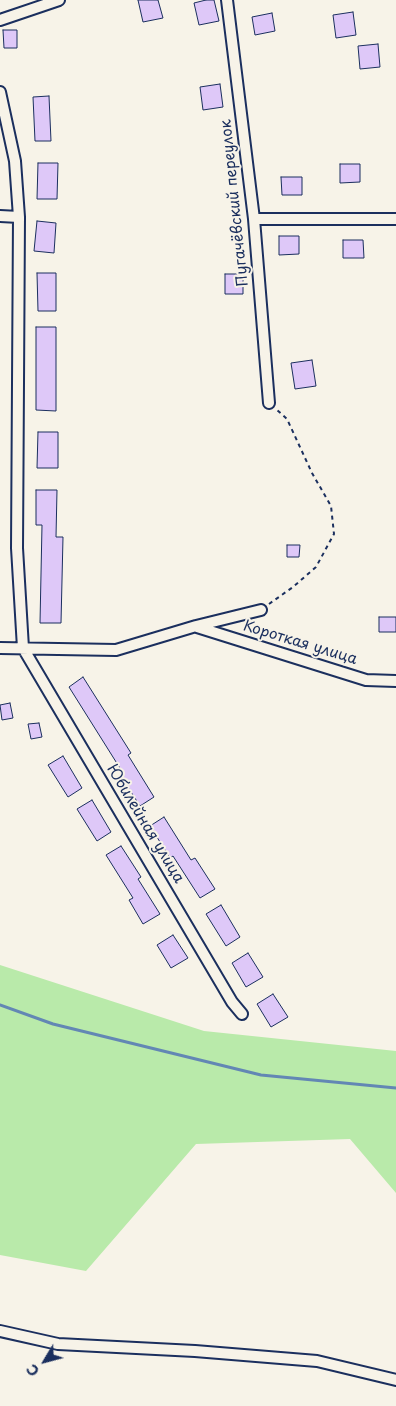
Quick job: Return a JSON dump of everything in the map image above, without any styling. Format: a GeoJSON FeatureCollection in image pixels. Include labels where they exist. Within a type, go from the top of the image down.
{"type":"FeatureCollection","features":[{"type":"Feature","properties":{"kind":"street"},"geometry":{"type":"LineString","coordinates":[[0,20],[59,0]]}},
{"type":"Feature","properties":{"kind":"street","name":"Пугачёвский переулок"},"geometry":{"type":"LineString","coordinates":[[227,0],[254,219],[269,402]]}},
{"type":"Feature","properties":{"kind":"street","name":"Юбилейная улица"},"geometry":{"type":"LineString","coordinates":[[0,92],[15,161],[19,217],[17,548],[23,648],[232,1002],[242,1014]]}},
{"type":"Feature","properties":{"kind":"street"},"geometry":{"type":"LineString","coordinates":[[0,216],[19,217]]}},
{"type":"Feature","properties":{"kind":"street"},"geometry":{"type":"LineString","coordinates":[[254,219],[396,219]]}},
{"type":"Feature","properties":{"kind":"street"},"geometry":{"type":"LineString","coordinates":[[0,648],[116,650],[196,626],[261,610]]}},
{"type":"Feature","properties":{"kind":"street","name":"Короткая улица"},"geometry":{"type":"LineString","coordinates":[[196,626],[366,680],[396,680]]}},
{"type":"Feature","properties":{"kind":"street"},"geometry":{"type":"LineString","coordinates":[[0,1332],[58,1344],[195,1351],[316,1361],[396,1380]]}},
{"type":"Feature","properties":{"kind":"path"},"geometry":{"type":"LineString","coordinates":[[261,610],[293,587],[316,567],[334,534],[331,506],[312,473],[287,419],[269,402]]}},
{"type":"Feature","properties":{"kind":"green space"},"geometry":{"type":"Polygon","coordinates":[[[0,965],[204,1031],[396,1051],[396,1193],[350,1139],[196,1144],[86,1271],[0,1255],[0,965]]]}},
{"type":"Feature","properties":{"kind":"building"},"geometry":{"type":"Polygon","coordinates":[[[138,0],[158,0],[163,18],[143,22],[138,0]]]}},
{"type":"Feature","properties":{"kind":"building"},"geometry":{"type":"Polygon","coordinates":[[[214,0],[219,21],[199,25],[194,3],[214,0]]]}},
{"type":"Feature","properties":{"kind":"building"},"geometry":{"type":"Polygon","coordinates":[[[353,12],[356,35],[336,38],[333,15],[353,12]]]}},
{"type":"Feature","properties":{"kind":"building"},"geometry":{"type":"Polygon","coordinates":[[[272,13],[275,31],[255,35],[252,17],[272,13]]]}},
{"type":"Feature","properties":{"kind":"building"},"geometry":{"type":"Polygon","coordinates":[[[3,30],[17,30],[17,48],[4,48],[3,30]]]}},
{"type":"Feature","properties":{"kind":"building"},"geometry":{"type":"Polygon","coordinates":[[[378,44],[380,67],[360,69],[358,46],[378,44]]]}},
{"type":"Feature","properties":{"kind":"building"},"geometry":{"type":"Polygon","coordinates":[[[220,84],[223,107],[203,110],[200,87],[220,84]]]}},
{"type":"Feature","properties":{"kind":"building"},"geometry":{"type":"Polygon","coordinates":[[[49,96],[51,141],[35,141],[33,97],[49,96]]]}},
{"type":"Feature","properties":{"kind":"building"},"geometry":{"type":"Polygon","coordinates":[[[38,163],[58,163],[57,199],[37,199],[38,163]]]}},
{"type":"Feature","properties":{"kind":"building"},"geometry":{"type":"Polygon","coordinates":[[[340,164],[360,164],[360,182],[340,183],[340,164]]]}},
{"type":"Feature","properties":{"kind":"building"},"geometry":{"type":"Polygon","coordinates":[[[281,177],[302,177],[302,195],[282,195],[281,177]]]}},
{"type":"Feature","properties":{"kind":"building"},"geometry":{"type":"Polygon","coordinates":[[[37,221],[56,223],[54,253],[34,251],[37,221]]]}},
{"type":"Feature","properties":{"kind":"building"},"geometry":{"type":"Polygon","coordinates":[[[279,236],[299,236],[299,254],[279,255],[279,236]]]}},
{"type":"Feature","properties":{"kind":"building"},"geometry":{"type":"Polygon","coordinates":[[[343,240],[363,240],[364,258],[343,258],[343,240]]]}},
{"type":"Feature","properties":{"kind":"building"},"geometry":{"type":"Polygon","coordinates":[[[37,273],[56,273],[56,311],[38,311],[37,273]]]}},
{"type":"Feature","properties":{"kind":"building"},"geometry":{"type":"Polygon","coordinates":[[[225,274],[243,274],[243,294],[225,294],[225,274]]]}},
{"type":"Feature","properties":{"kind":"building"},"geometry":{"type":"Polygon","coordinates":[[[36,327],[56,327],[56,411],[36,410],[36,327]]]}},
{"type":"Feature","properties":{"kind":"building"},"geometry":{"type":"Polygon","coordinates":[[[312,360],[316,386],[295,389],[291,363],[312,360]]]}},
{"type":"Feature","properties":{"kind":"building"},"geometry":{"type":"Polygon","coordinates":[[[38,432],[58,432],[58,468],[37,468],[38,432]]]}},
{"type":"Feature","properties":{"kind":"building"},"geometry":{"type":"Polygon","coordinates":[[[36,490],[57,490],[56,537],[63,537],[61,623],[40,623],[42,525],[36,525],[36,490]]]}},
{"type":"Feature","properties":{"kind":"building"},"geometry":{"type":"Polygon","coordinates":[[[287,545],[300,545],[299,557],[287,557],[287,545]]]}},
{"type":"Feature","properties":{"kind":"building"},"geometry":{"type":"Polygon","coordinates":[[[379,617],[396,617],[396,632],[379,632],[379,617]]]}},
{"type":"Feature","properties":{"kind":"building"},"geometry":{"type":"Polygon","coordinates":[[[83,677],[131,753],[128,755],[154,797],[140,806],[120,775],[123,773],[69,687],[83,677]]]}},
{"type":"Feature","properties":{"kind":"building"},"geometry":{"type":"Polygon","coordinates":[[[10,703],[13,718],[2,720],[0,705],[10,703]]]}},
{"type":"Feature","properties":{"kind":"building"},"geometry":{"type":"Polygon","coordinates":[[[39,723],[42,737],[31,739],[28,724],[39,723]]]}},
{"type":"Feature","properties":{"kind":"building"},"geometry":{"type":"Polygon","coordinates":[[[63,756],[82,788],[68,797],[48,765],[63,756]]]}},
{"type":"Feature","properties":{"kind":"building"},"geometry":{"type":"Polygon","coordinates":[[[92,800],[111,832],[97,841],[77,809],[92,800]]]}},
{"type":"Feature","properties":{"kind":"building"},"geometry":{"type":"Polygon","coordinates":[[[164,817],[191,860],[195,858],[215,889],[200,898],[173,856],[170,858],[150,826],[164,817]]]}},
{"type":"Feature","properties":{"kind":"building"},"geometry":{"type":"Polygon","coordinates":[[[121,846],[141,877],[138,879],[160,914],[143,924],[129,900],[133,898],[106,855],[121,846]]]}},
{"type":"Feature","properties":{"kind":"building"},"geometry":{"type":"Polygon","coordinates":[[[221,905],[240,937],[226,946],[206,914],[221,905]]]}},
{"type":"Feature","properties":{"kind":"building"},"geometry":{"type":"Polygon","coordinates":[[[173,935],[188,958],[171,968],[157,945],[173,935]]]}},
{"type":"Feature","properties":{"kind":"building"},"geometry":{"type":"Polygon","coordinates":[[[248,953],[263,977],[246,987],[232,963],[248,953]]]}},
{"type":"Feature","properties":{"kind":"building"},"geometry":{"type":"Polygon","coordinates":[[[273,994],[288,1017],[271,1027],[257,1004],[273,994]]]}},
{"type":"Feature","properties":{"kind":"waterway"},"geometry":{"type":"LineString","coordinates":[[0,1005],[53,1024],[261,1075],[396,1088]]}}]}
